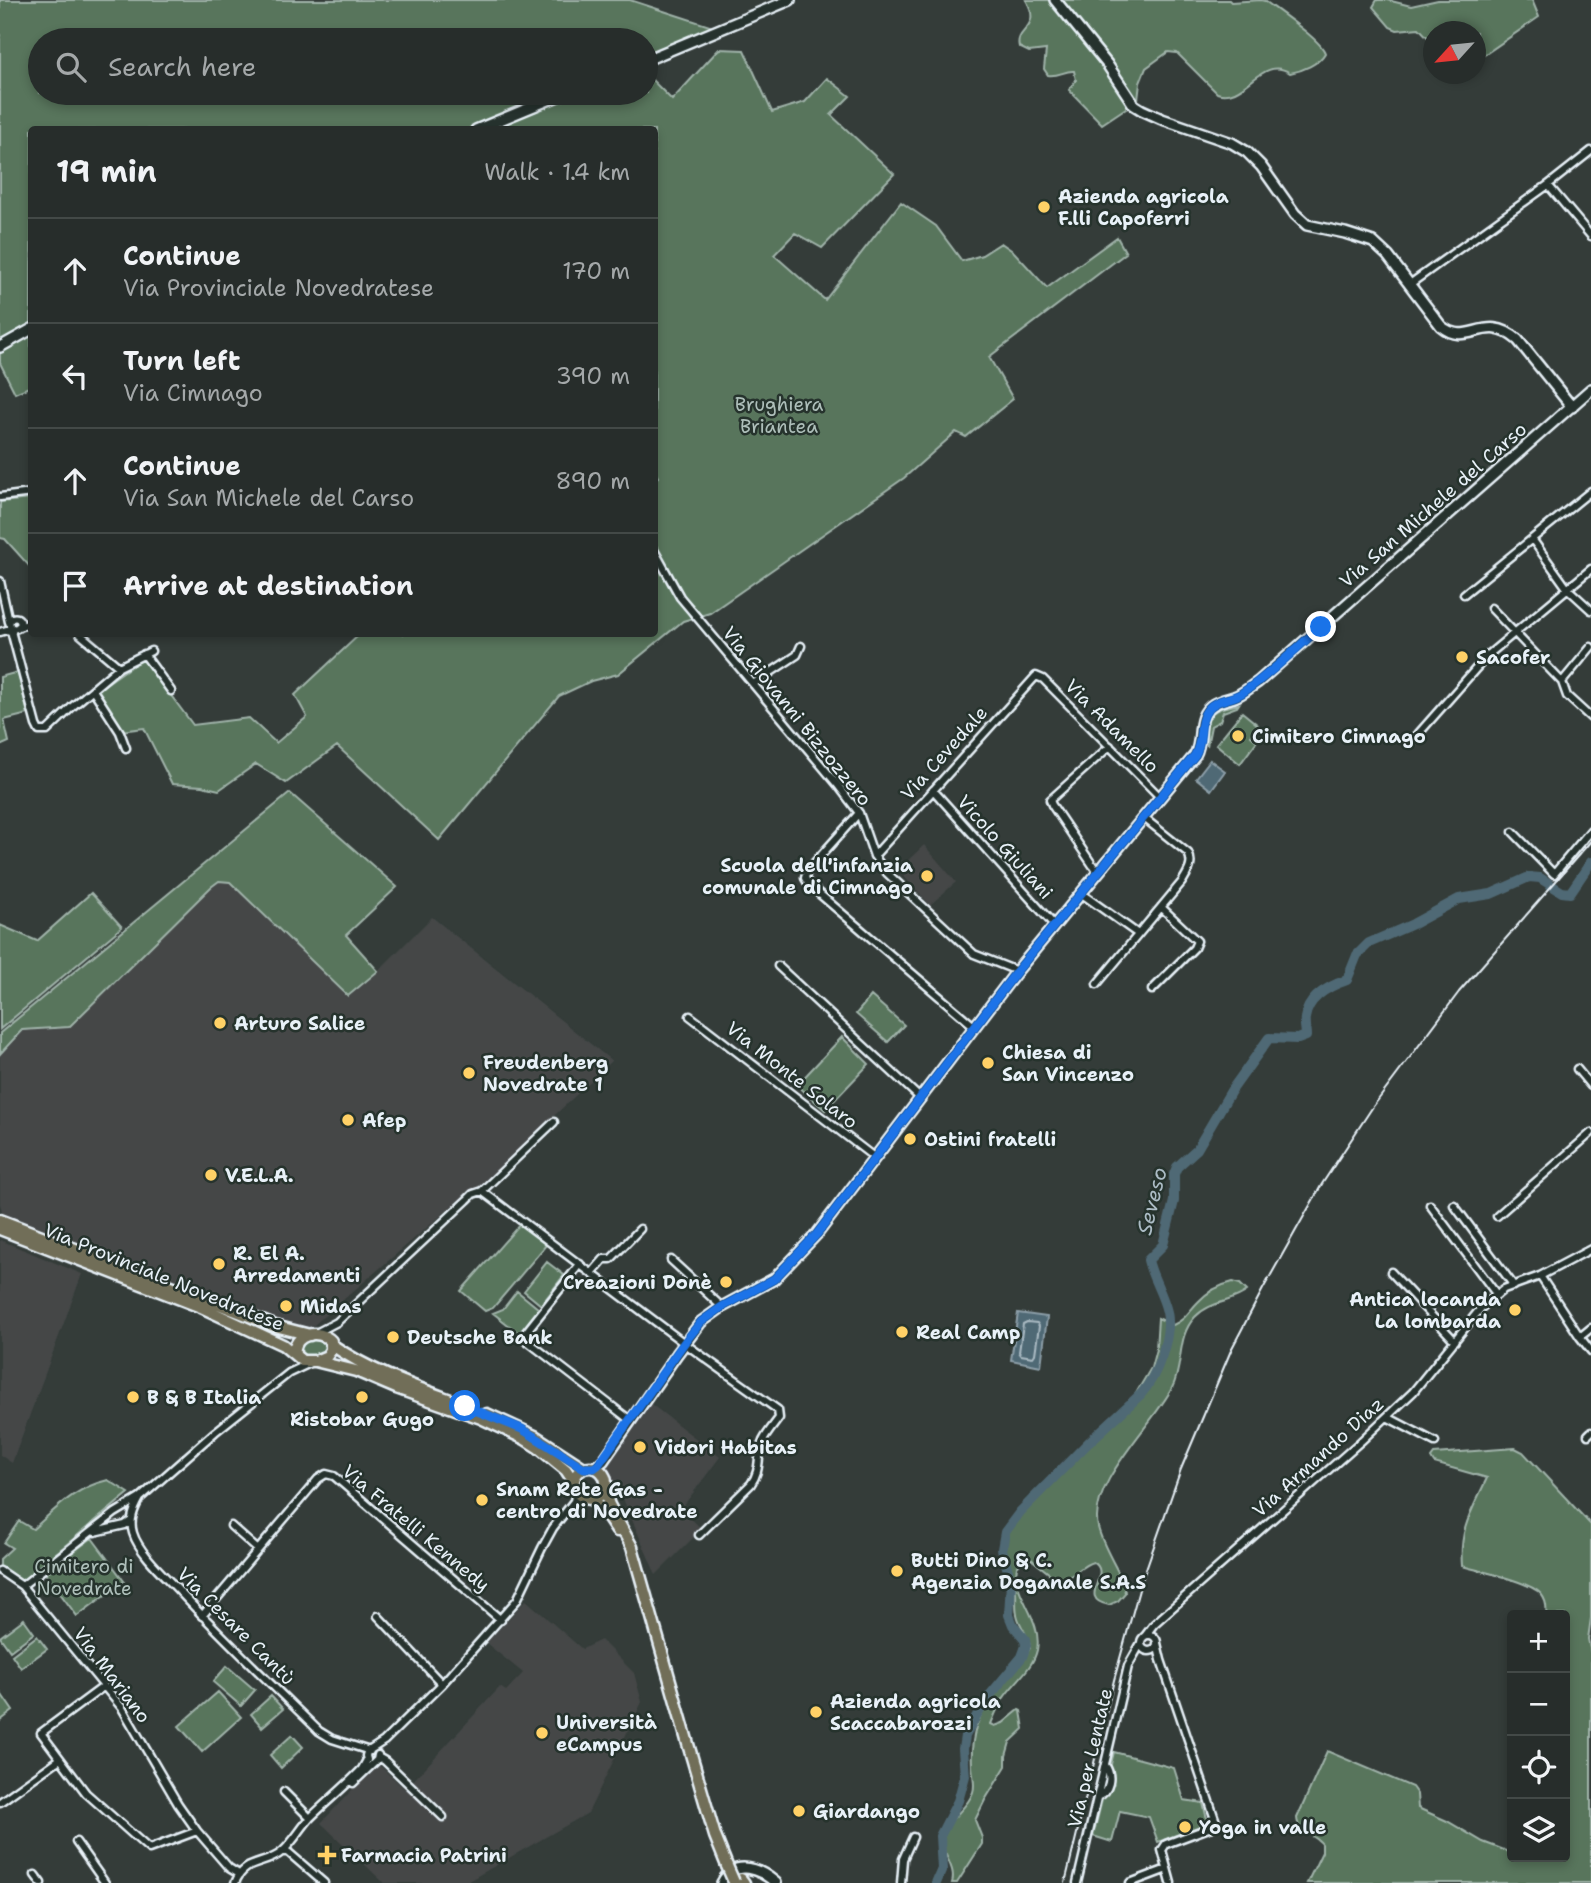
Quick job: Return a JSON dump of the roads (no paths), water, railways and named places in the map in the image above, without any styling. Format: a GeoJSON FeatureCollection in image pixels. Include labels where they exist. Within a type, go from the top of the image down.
{"type":"FeatureCollection","features":[{"type":"Feature","properties":{"kind":"main road","name":"Via Provinciale Novedratese"},"geometry":{"type":"LineString","coordinates":[[0,1220],[275,1326],[310,1335]]}},
{"type":"Feature","properties":{"kind":"main road","name":"Via Provinciale Novedratese"},"geometry":{"type":"LineString","coordinates":[[0,1229],[201,1307],[279,1343],[304,1361],[356,1371],[475,1416],[539,1448],[566,1470],[580,1494],[605,1513],[624,1544],[649,1609]]}},
{"type":"Feature","properties":{"kind":"main road"},"geometry":{"type":"LineString","coordinates":[[295,1355],[296,1342],[310,1335],[323,1335],[363,1365],[522,1429],[595,1467],[605,1480],[604,1490],[601,1494],[580,1494],[577,1474],[595,1467]]}},
{"type":"Feature","properties":{"kind":"main road"},"geometry":{"type":"LineString","coordinates":[[315,1361],[328,1355],[331,1343]]}},
{"type":"Feature","properties":{"kind":"main road","name":"Via Provinciale Novedratese"},"geometry":{"type":"LineString","coordinates":[[604,1490],[609,1505],[632,1547],[711,1822],[737,1882]]}},
{"type":"Feature","properties":{"kind":"street"},"geometry":{"type":"LineString","coordinates":[[658,55],[790,0]]}},
{"type":"Feature","properties":{"kind":"street"},"geometry":{"type":"LineString","coordinates":[[1055,0],[1107,64],[1134,105],[1241,147],[1261,166],[1300,220],[1314,228],[1345,233],[1373,242],[1388,256],[1447,331],[1460,334],[1495,327],[1511,333],[1572,407]]}},
{"type":"Feature","properties":{"kind":"street"},"geometry":{"type":"LineString","coordinates":[[486,126],[536,105]]}},
{"type":"Feature","properties":{"kind":"street"},"geometry":{"type":"LineString","coordinates":[[1410,284],[1591,151]]}},
{"type":"Feature","properties":{"kind":"street"},"geometry":{"type":"LineString","coordinates":[[1548,185],[1591,236]]}},
{"type":"Feature","properties":{"kind":"street"},"geometry":{"type":"LineString","coordinates":[[0,347],[28,331]]}},
{"type":"Feature","properties":{"kind":"street","name":"Via San Michele del Carso"},"geometry":{"type":"LineString","coordinates":[[595,1467],[701,1322],[722,1307],[774,1279],[827,1222],[1017,971],[1198,750],[1203,718],[1208,708],[1220,700],[1236,696],[1258,682],[1591,389]]}},
{"type":"Feature","properties":{"kind":"street"},"geometry":{"type":"LineString","coordinates":[[1464,594],[1591,491]]}},
{"type":"Feature","properties":{"kind":"street"},"geometry":{"type":"LineString","coordinates":[[0,497],[28,494]]}},
{"type":"Feature","properties":{"kind":"street"},"geometry":{"type":"LineString","coordinates":[[1532,539],[1567,588],[1591,610]]}},
{"type":"Feature","properties":{"kind":"street","name":"Via Giovanni Bizzozzero"},"geometry":{"type":"LineString","coordinates":[[658,557],[680,597],[859,813],[874,856],[887,873],[974,954],[1017,971]]}},
{"type":"Feature","properties":{"kind":"street"},"geometry":{"type":"LineString","coordinates":[[1412,741],[1488,655],[1591,569]]}},
{"type":"Feature","properties":{"kind":"street"},"geometry":{"type":"LineString","coordinates":[[0,582],[17,624],[39,731],[47,732],[119,667],[148,652],[171,691]]}},
{"type":"Feature","properties":{"kind":"street"},"geometry":{"type":"LineString","coordinates":[[1491,608],[1562,682],[1567,696],[1591,718]]}},
{"type":"Feature","properties":{"kind":"street"},"geometry":{"type":"LineString","coordinates":[[0,632],[17,624]]}},
{"type":"Feature","properties":{"kind":"street"},"geometry":{"type":"LineString","coordinates":[[84,637],[119,667]]}},
{"type":"Feature","properties":{"kind":"street"},"geometry":{"type":"LineString","coordinates":[[753,684],[797,655],[801,646]]}},
{"type":"Feature","properties":{"kind":"street"},"geometry":{"type":"LineString","coordinates":[[1562,682],[1591,647]]}},
{"type":"Feature","properties":{"kind":"street","name":"Via Adamello"},"geometry":{"type":"LineString","coordinates":[[1040,676],[1160,797]]}},
{"type":"Feature","properties":{"kind":"street","name":"Via Cevedale"},"geometry":{"type":"LineString","coordinates":[[874,856],[1032,678],[1040,676]]}},
{"type":"Feature","properties":{"kind":"street"},"geometry":{"type":"LineString","coordinates":[[93,690],[120,732],[126,748]]}},
{"type":"Feature","properties":{"kind":"street"},"geometry":{"type":"LineString","coordinates":[[1098,873],[1051,800],[1110,746]]}},
{"type":"Feature","properties":{"kind":"street","name":"Vicolo Giuliani"},"geometry":{"type":"LineString","coordinates":[[933,790],[1054,925]]}},
{"type":"Feature","properties":{"kind":"street"},"geometry":{"type":"LineString","coordinates":[[859,813],[807,872],[805,878],[808,885],[975,1027]]}},
{"type":"Feature","properties":{"kind":"street"},"geometry":{"type":"LineString","coordinates":[[1097,984],[1189,870],[1191,859],[1184,849],[1144,818]]}},
{"type":"Feature","properties":{"kind":"street"},"geometry":{"type":"LineString","coordinates":[[1513,832],[1554,874],[1591,830]]}},
{"type":"Feature","properties":{"kind":"street"},"geometry":{"type":"LineString","coordinates":[[1082,894],[1138,934]]}},
{"type":"Feature","properties":{"kind":"street"},"geometry":{"type":"LineString","coordinates":[[1152,990],[1197,942],[1161,907]]}},
{"type":"Feature","properties":{"kind":"street"},"geometry":{"type":"LineString","coordinates":[[778,967],[921,1099]]}},
{"type":"Feature","properties":{"kind":"street","name":"Via Monte Solaro"},"geometry":{"type":"LineString","coordinates":[[690,1016],[875,1158]]}},
{"type":"Feature","properties":{"kind":"street"},"geometry":{"type":"LineString","coordinates":[[1577,1069],[1591,1086]]}},
{"type":"Feature","properties":{"kind":"street"},"geometry":{"type":"LineString","coordinates":[[310,1335],[337,1322],[554,1122]]}},
{"type":"Feature","properties":{"kind":"street"},"geometry":{"type":"LineString","coordinates":[[1497,1216],[1591,1133]]}},
{"type":"Feature","properties":{"kind":"street"},"geometry":{"type":"LineString","coordinates":[[482,1191],[778,1410],[779,1418],[764,1438],[757,1475],[751,1485],[699,1535]]}},
{"type":"Feature","properties":{"kind":"street"},"geometry":{"type":"LineString","coordinates":[[1430,1205],[1497,1295]]}},
{"type":"Feature","properties":{"kind":"street"},"geometry":{"type":"LineString","coordinates":[[1454,1205],[1514,1286]]}},
{"type":"Feature","properties":{"kind":"street"},"geometry":{"type":"LineString","coordinates":[[592,1273],[604,1259],[611,1259],[640,1229]]}},
{"type":"Feature","properties":{"kind":"street","name":"Via Armando Diaz"},"geometry":{"type":"LineString","coordinates":[[1154,1624],[1413,1392],[1481,1308],[1504,1289],[1540,1276],[1591,1249]]}},
{"type":"Feature","properties":{"kind":"street"},"geometry":{"type":"LineString","coordinates":[[671,1260],[722,1307]]}},
{"type":"Feature","properties":{"kind":"street"},"geometry":{"type":"LineString","coordinates":[[580,1264],[522,1336],[630,1420]]}},
{"type":"Feature","properties":{"kind":"street"},"geometry":{"type":"LineString","coordinates":[[1391,1272],[1455,1341]]}},
{"type":"Feature","properties":{"kind":"street"},"geometry":{"type":"LineString","coordinates":[[1540,1276],[1580,1338],[1591,1350]]}},
{"type":"Feature","properties":{"kind":"street"},"geometry":{"type":"LineString","coordinates":[[331,1343],[331,1332],[337,1322]]}},
{"type":"Feature","properties":{"kind":"street"},"geometry":{"type":"LineString","coordinates":[[1580,1338],[1591,1328]]}},
{"type":"Feature","properties":{"kind":"street"},"geometry":{"type":"LineString","coordinates":[[289,1373],[295,1364],[295,1355]]}},
{"type":"Feature","properties":{"kind":"street"},"geometry":{"type":"LineString","coordinates":[[22,1586],[114,1513],[140,1498],[215,1432],[289,1373],[315,1361]]}},
{"type":"Feature","properties":{"kind":"street"},"geometry":{"type":"LineString","coordinates":[[1387,1417],[1435,1442]]}},
{"type":"Feature","properties":{"kind":"street","name":"Via Fratelli Kennedy"},"geometry":{"type":"LineString","coordinates":[[202,1616],[318,1479],[322,1475],[330,1475],[501,1620]]}},
{"type":"Feature","properties":{"kind":"street"},"geometry":{"type":"LineString","coordinates":[[342,1789],[358,1779],[384,1741],[501,1620],[517,1600],[554,1528],[580,1494]]}},
{"type":"Feature","properties":{"kind":"street"},"geometry":{"type":"LineString","coordinates":[[90,1534],[131,1521],[140,1498]]}},
{"type":"Feature","properties":{"kind":"street"},"geometry":{"type":"LineString","coordinates":[[114,1513],[131,1521]]}},
{"type":"Feature","properties":{"kind":"street","name":"Via Cesare Cantù"},"geometry":{"type":"LineString","coordinates":[[131,1521],[137,1543],[161,1572],[318,1731],[332,1740],[375,1755]]}},
{"type":"Feature","properties":{"kind":"street"},"geometry":{"type":"LineString","coordinates":[[231,1526],[258,1550]]}},
{"type":"Feature","properties":{"kind":"street"},"geometry":{"type":"LineString","coordinates":[[115,1528],[137,1543]]}},
{"type":"Feature","properties":{"kind":"street","name":"Via Mariano"},"geometry":{"type":"LineString","coordinates":[[0,1571],[22,1586],[122,1708],[177,1804],[229,1868],[239,1874]]}},
{"type":"Feature","properties":{"kind":"street"},"geometry":{"type":"LineString","coordinates":[[378,1616],[442,1684]]}},
{"type":"Feature","properties":{"kind":"street"},"geometry":{"type":"LineString","coordinates":[[1154,1624],[1160,1660],[1216,1822],[1214,1826],[1166,1844],[1162,1850],[1171,1883]]}},
{"type":"Feature","properties":{"kind":"street","name":"Via per Lentate"},"geometry":{"type":"LineString","coordinates":[[1077,1883],[1128,1666],[1154,1624]]}},
{"type":"Feature","properties":{"kind":"street"},"geometry":{"type":"LineString","coordinates":[[1134,1658],[1149,1651],[1156,1648],[1156,1640],[1151,1635],[1143,1639],[1142,1648],[1149,1651],[1160,1660]]}},
{"type":"Feature","properties":{"kind":"street"},"geometry":{"type":"LineString","coordinates":[[103,1687],[41,1733],[86,1793],[149,1849],[197,1831]]}},
{"type":"Feature","properties":{"kind":"street"},"geometry":{"type":"LineString","coordinates":[[360,1749],[371,1762],[375,1755]]}},
{"type":"Feature","properties":{"kind":"street"},"geometry":{"type":"LineString","coordinates":[[375,1755],[385,1761],[443,1817]]}},
{"type":"Feature","properties":{"kind":"street"},"geometry":{"type":"LineString","coordinates":[[0,1802],[60,1759]]}},
{"type":"Feature","properties":{"kind":"street"},"geometry":{"type":"LineString","coordinates":[[235,1883],[244,1868],[282,1852],[310,1818],[362,1769],[366,1759]]}},
{"type":"Feature","properties":{"kind":"street"},"geometry":{"type":"LineString","coordinates":[[284,1792],[310,1818]]}},
{"type":"Feature","properties":{"kind":"street"},"geometry":{"type":"LineString","coordinates":[[901,1883],[903,1859],[914,1837]]}},
{"type":"Feature","properties":{"kind":"street"},"geometry":{"type":"LineString","coordinates":[[76,1842],[105,1883]]}},
{"type":"Feature","properties":{"kind":"street"},"geometry":{"type":"LineString","coordinates":[[282,1852],[288,1852],[324,1883]]}},
{"type":"Feature","properties":{"kind":"street"},"geometry":{"type":"LineString","coordinates":[[722,1883],[725,1877],[739,1868],[752,1868],[776,1883]]}},
{"type":"Feature","properties":{"kind":"street"},"geometry":{"type":"LineString","coordinates":[[1130,1883],[1167,1868]]}},
{"type":"Feature","properties":{"kind":"street"},"geometry":{"type":"LineString","coordinates":[[35,1875],[41,1883]]}},
{"type":"Feature","properties":{"kind":"water"},"geometry":{"type":"Polygon","coordinates":[[[1210,760],[1225,771],[1211,790],[1196,778],[1210,760]]]}},
{"type":"Feature","properties":{"kind":"water"},"geometry":{"type":"Polygon","coordinates":[[[1018,1313],[1047,1317],[1041,1366],[1011,1360],[1018,1313]]]}},
{"type":"Feature","properties":{"kind":"waterway","name":"Seveso"},"geometry":{"type":"LineString","coordinates":[[936,1883],[942,1869],[940,1836],[958,1801],[965,1776],[965,1736],[986,1700],[1022,1657],[1026,1646],[1025,1639],[1013,1625],[1009,1615],[1011,1582],[1002,1549],[1005,1532],[1020,1512],[1141,1394],[1158,1366],[1168,1322],[1165,1305],[1148,1260],[1163,1245],[1174,1201],[1174,1174],[1177,1167],[1197,1149],[1231,1091],[1269,1038],[1298,1039],[1306,1036],[1305,1018],[1310,1004],[1327,989],[1347,980],[1357,955],[1369,943],[1413,924],[1459,899],[1491,894],[1529,877],[1540,878],[1562,892],[1570,893],[1591,862]]}},
{"type":"Feature","properties":{"kind":"railway"},"geometry":{"type":"LineString","coordinates":[[1065,1883],[1114,1680],[1140,1586],[1181,1469],[1232,1348],[1322,1184],[1372,1108],[1459,992],[1591,841]]}},
{"type":"Feature","properties":{"kind":"place","name":"Azienda agricola F.lli Capoferri"},"geometry":{"type":"Point","coordinates":[1044,207]}},
{"type":"Feature","properties":{"kind":"place","name":"Sacofer"},"geometry":{"type":"Point","coordinates":[1462,657]}},
{"type":"Feature","properties":{"kind":"place","name":"Cimitero Cimnago"},"geometry":{"type":"Point","coordinates":[1238,736]}},
{"type":"Feature","properties":{"kind":"place","name":"Scuola dell'infanzia comunale di Cimnago"},"geometry":{"type":"Point","coordinates":[927,876]}},
{"type":"Feature","properties":{"kind":"place","name":"Arturo Salice"},"geometry":{"type":"Point","coordinates":[220,1023]}},
{"type":"Feature","properties":{"kind":"place","name":"Chiesa di San Vincenzo"},"geometry":{"type":"Point","coordinates":[988,1063]}},
{"type":"Feature","properties":{"kind":"place","name":"Freudenberg Novedrate 1"},"geometry":{"type":"Point","coordinates":[469,1073]}},
{"type":"Feature","properties":{"kind":"place","name":"Afep"},"geometry":{"type":"Point","coordinates":[348,1120]}},
{"type":"Feature","properties":{"kind":"place","name":"Ostini fratelli"},"geometry":{"type":"Point","coordinates":[910,1139]}},
{"type":"Feature","properties":{"kind":"place","name":"V.E.L.A."},"geometry":{"type":"Point","coordinates":[211,1175]}},
{"type":"Feature","properties":{"kind":"place","name":"R. El A. Arredamenti"},"geometry":{"type":"Point","coordinates":[219,1264]}},
{"type":"Feature","properties":{"kind":"place","name":"Creazioni Donè"},"geometry":{"type":"Point","coordinates":[726,1282]}},
{"type":"Feature","properties":{"kind":"place","name":"Midas"},"geometry":{"type":"Point","coordinates":[286,1306]}},
{"type":"Feature","properties":{"kind":"place","name":"Antica locanda La lombarda"},"geometry":{"type":"Point","coordinates":[1515,1310]}},
{"type":"Feature","properties":{"kind":"place","name":"Real Camp"},"geometry":{"type":"Point","coordinates":[902,1332]}},
{"type":"Feature","properties":{"kind":"place","name":"Deutsche Bank"},"geometry":{"type":"Point","coordinates":[393,1337]}},
{"type":"Feature","properties":{"kind":"place","name":"B & B Italia"},"geometry":{"type":"Point","coordinates":[133,1397]}},
{"type":"Feature","properties":{"kind":"place","name":"Ristobar Gugo"},"geometry":{"type":"Point","coordinates":[362,1397]}},
{"type":"Feature","properties":{"kind":"place","name":"Vidori Habitas"},"geometry":{"type":"Point","coordinates":[640,1447]}},
{"type":"Feature","properties":{"kind":"place","name":"Snam Rete Gas - centro di Novedrate"},"geometry":{"type":"Point","coordinates":[482,1500]}},
{"type":"Feature","properties":{"kind":"place","name":"Butti Dino & C. Agenzia Doganale S.A.S"},"geometry":{"type":"Point","coordinates":[897,1571]}},
{"type":"Feature","properties":{"kind":"place","name":"Azienda agricola Scaccabarozzi"},"geometry":{"type":"Point","coordinates":[816,1712]}},
{"type":"Feature","properties":{"kind":"place","name":"Università eCampus"},"geometry":{"type":"Point","coordinates":[542,1733]}},
{"type":"Feature","properties":{"kind":"place","name":"Giardango"},"geometry":{"type":"Point","coordinates":[799,1811]}},
{"type":"Feature","properties":{"kind":"place","name":"Yoga in valle"},"geometry":{"type":"Point","coordinates":[1185,1827]}},
{"type":"Feature","properties":{"kind":"place","name":"Farmacia Patrini"},"geometry":{"type":"Point","coordinates":[327,1855]}},
{"type":"Feature","properties":{"kind":"park label","name":"Brughiera Briantea"},"geometry":{"type":"Point","coordinates":[779,415]}},
{"type":"Feature","properties":{"kind":"park label","name":"Cimitero di Novedrate"},"geometry":{"type":"Point","coordinates":[84,1577]}}]}
